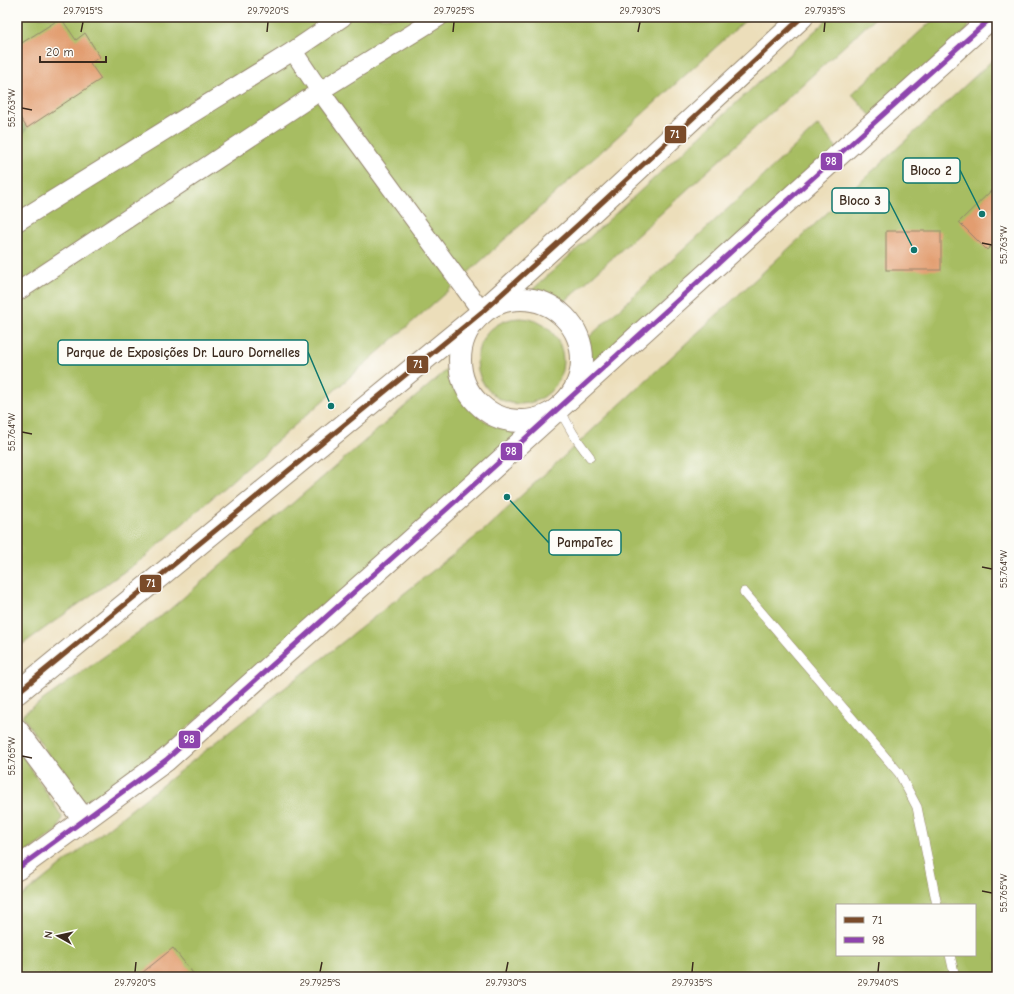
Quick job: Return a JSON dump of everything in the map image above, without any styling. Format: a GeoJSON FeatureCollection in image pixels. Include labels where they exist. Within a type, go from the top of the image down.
{"type":"FeatureCollection","features":[{"type":"Feature","properties":{"kind":"main road"},"geometry":{"type":"LineString","coordinates":[[17,692],[482,312],[802,17]]}},
{"type":"Feature","properties":{"kind":"main road"},"geometry":{"type":"LineString","coordinates":[[17,869],[166,760],[560,408],[992,17]]}},
{"type":"Feature","properties":{"kind":"main road"},"geometry":{"type":"LineString","coordinates":[[519,297],[539,300],[557,309],[571,323],[581,344],[582,368],[575,390],[560,408],[543,418],[524,422],[505,420],[488,412],[473,399],[462,376],[460,363],[461,344],[469,326],[482,312],[499,301],[519,297]]}},
{"type":"Feature","properties":{"kind":"main road"},"geometry":{"type":"LineString","coordinates":[[17,730],[84,820]]}},
{"type":"Feature","properties":{"kind":"street"},"geometry":{"type":"LineString","coordinates":[[17,222],[293,50],[343,17]]}},
{"type":"Feature","properties":{"kind":"street"},"geometry":{"type":"LineString","coordinates":[[17,292],[320,91],[439,17]]}},
{"type":"Feature","properties":{"kind":"street"},"geometry":{"type":"LineString","coordinates":[[293,50],[320,91],[482,312]]}},
{"type":"Feature","properties":{"kind":"lane"},"geometry":{"type":"LineString","coordinates":[[560,408],[572,433],[590,457]]}},
{"type":"Feature","properties":{"kind":"lane"},"geometry":{"type":"LineString","coordinates":[[744,592],[899,773],[917,807],[937,904]]}},
{"type":"Feature","properties":{"kind":"lane"},"geometry":{"type":"LineString","coordinates":[[950,956],[955,977]]}},
{"type":"Feature","properties":{"kind":"green space"},"geometry":{"type":"Polygon","coordinates":[[[17,17],[749,17],[459,281],[146,556],[17,648],[17,17]]]}},
{"type":"Feature","properties":{"kind":"green space"},"geometry":{"type":"Polygon","coordinates":[[[830,17],[876,17],[562,304],[542,294],[530,292],[830,17]]]}},
{"type":"Feature","properties":{"kind":"green space"},"geometry":{"type":"Polygon","coordinates":[[[936,17],[963,17],[969,23],[968,29],[871,116],[852,94],[936,17]]]}},
{"type":"Feature","properties":{"kind":"green space"},"geometry":{"type":"Polygon","coordinates":[[[997,56],[997,977],[17,977],[17,900],[483,531],[997,56]]]}},
{"type":"Feature","properties":{"kind":"green space"},"geometry":{"type":"Polygon","coordinates":[[[17,93],[26,110],[27,128],[17,142],[17,93]]]}},
{"type":"Feature","properties":{"kind":"green space"},"geometry":{"type":"Polygon","coordinates":[[[818,125],[837,148],[589,370],[588,338],[818,125]]]}},
{"type":"Feature","properties":{"kind":"green space"},"geometry":{"type":"Polygon","coordinates":[[[512,318],[528,318],[537,321],[551,330],[560,344],[563,353],[563,369],[560,378],[551,392],[537,401],[528,404],[512,404],[496,397],[489,392],[484,385],[477,369],[477,353],[484,337],[489,330],[496,325],[512,318]]]}},
{"type":"Feature","properties":{"kind":"green space"},"geometry":{"type":"Polygon","coordinates":[[[456,362],[459,385],[467,405],[482,419],[499,428],[521,433],[179,735],[90,803],[77,798],[22,715],[168,611],[456,362]]]}},
{"type":"Feature","properties":{"kind":"green space"},"geometry":{"type":"Polygon","coordinates":[[[17,747],[62,817],[58,830],[17,859],[17,747]]]}},
{"type":"Feature","properties":{"kind":"building"},"geometry":{"type":"Polygon","coordinates":[[[61,18],[76,40],[85,33],[100,57],[90,63],[101,79],[27,128],[17,113],[17,46],[61,18]]]}},
{"type":"Feature","properties":{"kind":"building"},"geometry":{"type":"Polygon","coordinates":[[[997,185],[997,240],[987,250],[959,222],[997,185]]]}},
{"type":"Feature","properties":{"kind":"building"},"geometry":{"type":"Polygon","coordinates":[[[886,231],[941,231],[941,270],[886,270],[886,231]]]}},
{"type":"Feature","properties":{"kind":"building"},"geometry":{"type":"Polygon","coordinates":[[[173,948],[196,977],[137,977],[173,948]]]}},
{"type":"Feature","properties":{"kind":"transit line","name":"71"},"geometry":{"type":"LineString","coordinates":[[17,693],[482,312],[802,17]]}},
{"type":"Feature","properties":{"kind":"transit line","name":"98"},"geometry":{"type":"LineString","coordinates":[[17,869],[166,760],[486,474],[992,17]]}},
{"type":"Feature","properties":{"kind":"place","name":"Bloco 2"},"geometry":{"type":"Point","coordinates":[982,214]}},
{"type":"Feature","properties":{"kind":"place","name":"Bloco 3"},"geometry":{"type":"Point","coordinates":[914,250]}},
{"type":"Feature","properties":{"kind":"place","name":"Parque de Exposições Dr. Lauro Dornelles"},"geometry":{"type":"Point","coordinates":[331,406]}},
{"type":"Feature","properties":{"kind":"place","name":"PampaTec"},"geometry":{"type":"Point","coordinates":[507,497]}}]}
